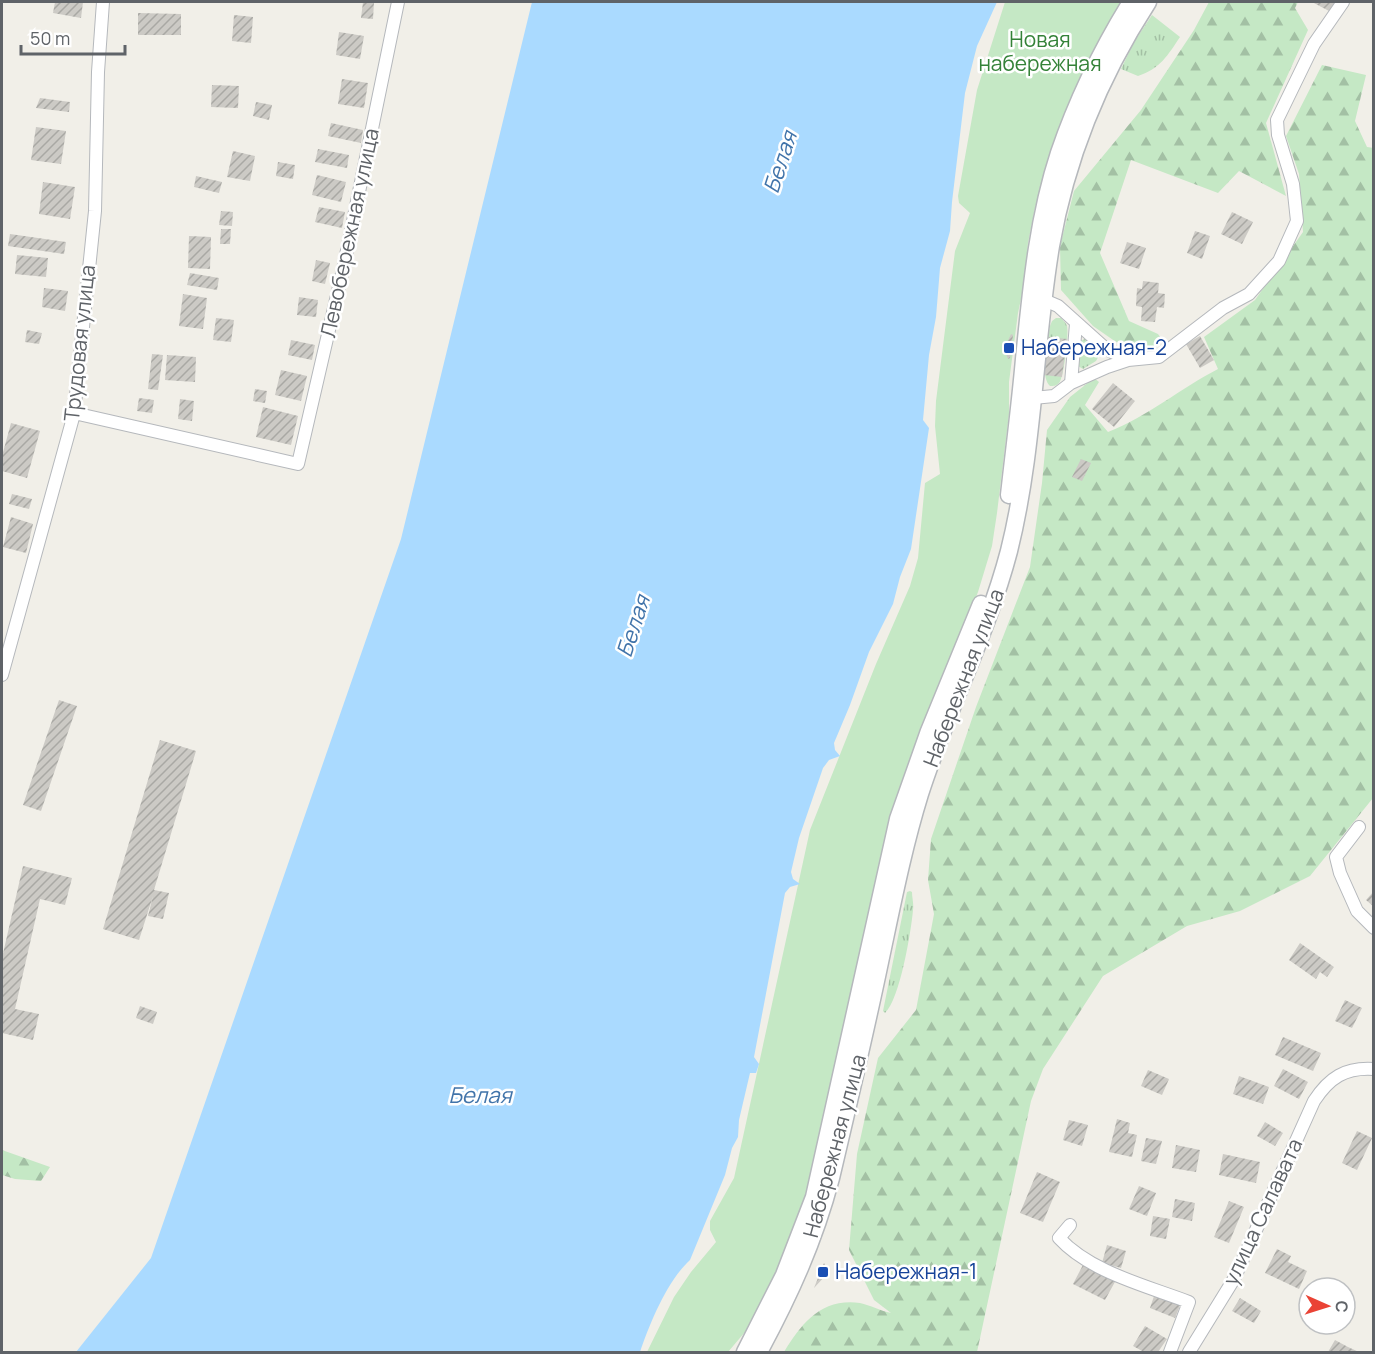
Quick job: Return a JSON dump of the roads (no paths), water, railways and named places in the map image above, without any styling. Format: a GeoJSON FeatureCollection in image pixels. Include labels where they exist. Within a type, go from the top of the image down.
{"type":"FeatureCollection","features":[{"type":"Feature","properties":{"kind":"street","name":"Трудовая улица"},"geometry":{"type":"LineString","coordinates":[[2,675],[75,413],[94,211],[98,72],[103,2]]}},
{"type":"Feature","properties":{"kind":"street","name":"Левобережная улица"},"geometry":{"type":"LineString","coordinates":[[75,413],[298,464],[344,265],[398,2]]}},
{"type":"Feature","properties":{"kind":"street","name":"Набережная улица"},"geometry":{"type":"LineString","coordinates":[[745,1353],[784,1275],[814,1197],[898,819],[929,731],[972,627],[999,547],[1006,515],[1037,245],[1053,173],[1073,114],[1109,39],[1131,2]]}},
{"type":"Feature","properties":{"kind":"street","name":"Набережная улица"},"geometry":{"type":"LineString","coordinates":[[759,1353],[797,1278],[825,1201],[912,822],[940,739],[980,642],[1009,550],[1016,516],[1056,224],[1072,160],[1101,86],[1121,46],[1148,2]]}},
{"type":"Feature","properties":{"kind":"street"},"geometry":{"type":"LineString","coordinates":[[1033,398],[1054,396],[1071,383],[1128,360],[1159,357],[1223,308],[1249,294],[1279,261],[1297,221],[1293,184],[1278,135],[1277,120],[1314,44],[1342,2]]}},
{"type":"Feature","properties":{"kind":"street"},"geometry":{"type":"LineString","coordinates":[[1044,300],[1058,306],[1106,349],[1128,360]]}},
{"type":"Feature","properties":{"kind":"street"},"geometry":{"type":"LineString","coordinates":[[1071,383],[1076,324]]}},
{"type":"Feature","properties":{"kind":"street"},"geometry":{"type":"LineString","coordinates":[[1359,827],[1336,858],[1340,873],[1357,911],[1374,928]]}},
{"type":"Feature","properties":{"kind":"street","name":"улица Салавата"},"geometry":{"type":"LineString","coordinates":[[1189,1353],[1234,1279],[1314,1101],[1324,1087],[1340,1074],[1363,1068],[1374,1069]]}},
{"type":"Feature","properties":{"kind":"street"},"geometry":{"type":"LineString","coordinates":[[1070,1225],[1059,1238],[1069,1249],[1112,1274],[1189,1302],[1170,1353]]}},
{"type":"Feature","properties":{"kind":"water","name":"Белая"},"geometry":{"type":"Polygon","coordinates":[[[532,2],[997,2],[977,46],[965,93],[950,231],[940,268],[936,317],[929,355],[923,420],[929,428],[911,549],[893,604],[869,652],[834,743],[835,750],[840,756],[829,760],[823,768],[799,838],[791,872],[793,879],[800,884],[790,887],[785,893],[754,1057],[759,1064],[756,1073],[750,1073],[739,1120],[738,1137],[690,1260],[667,1291],[640,1352],[76,1352],[151,1258],[401,539],[532,2]]]}},
{"type":"Feature","properties":{"kind":"place","name":"Набережная-2"},"geometry":{"type":"Point","coordinates":[1009,348]}},
{"type":"Feature","properties":{"kind":"place","name":"Набережная-1"},"geometry":{"type":"Point","coordinates":[823,1272]}},
{"type":"Feature","properties":{"kind":"park label","name":"Новая набережная"},"geometry":{"type":"Point","coordinates":[1040,52]}}]}
